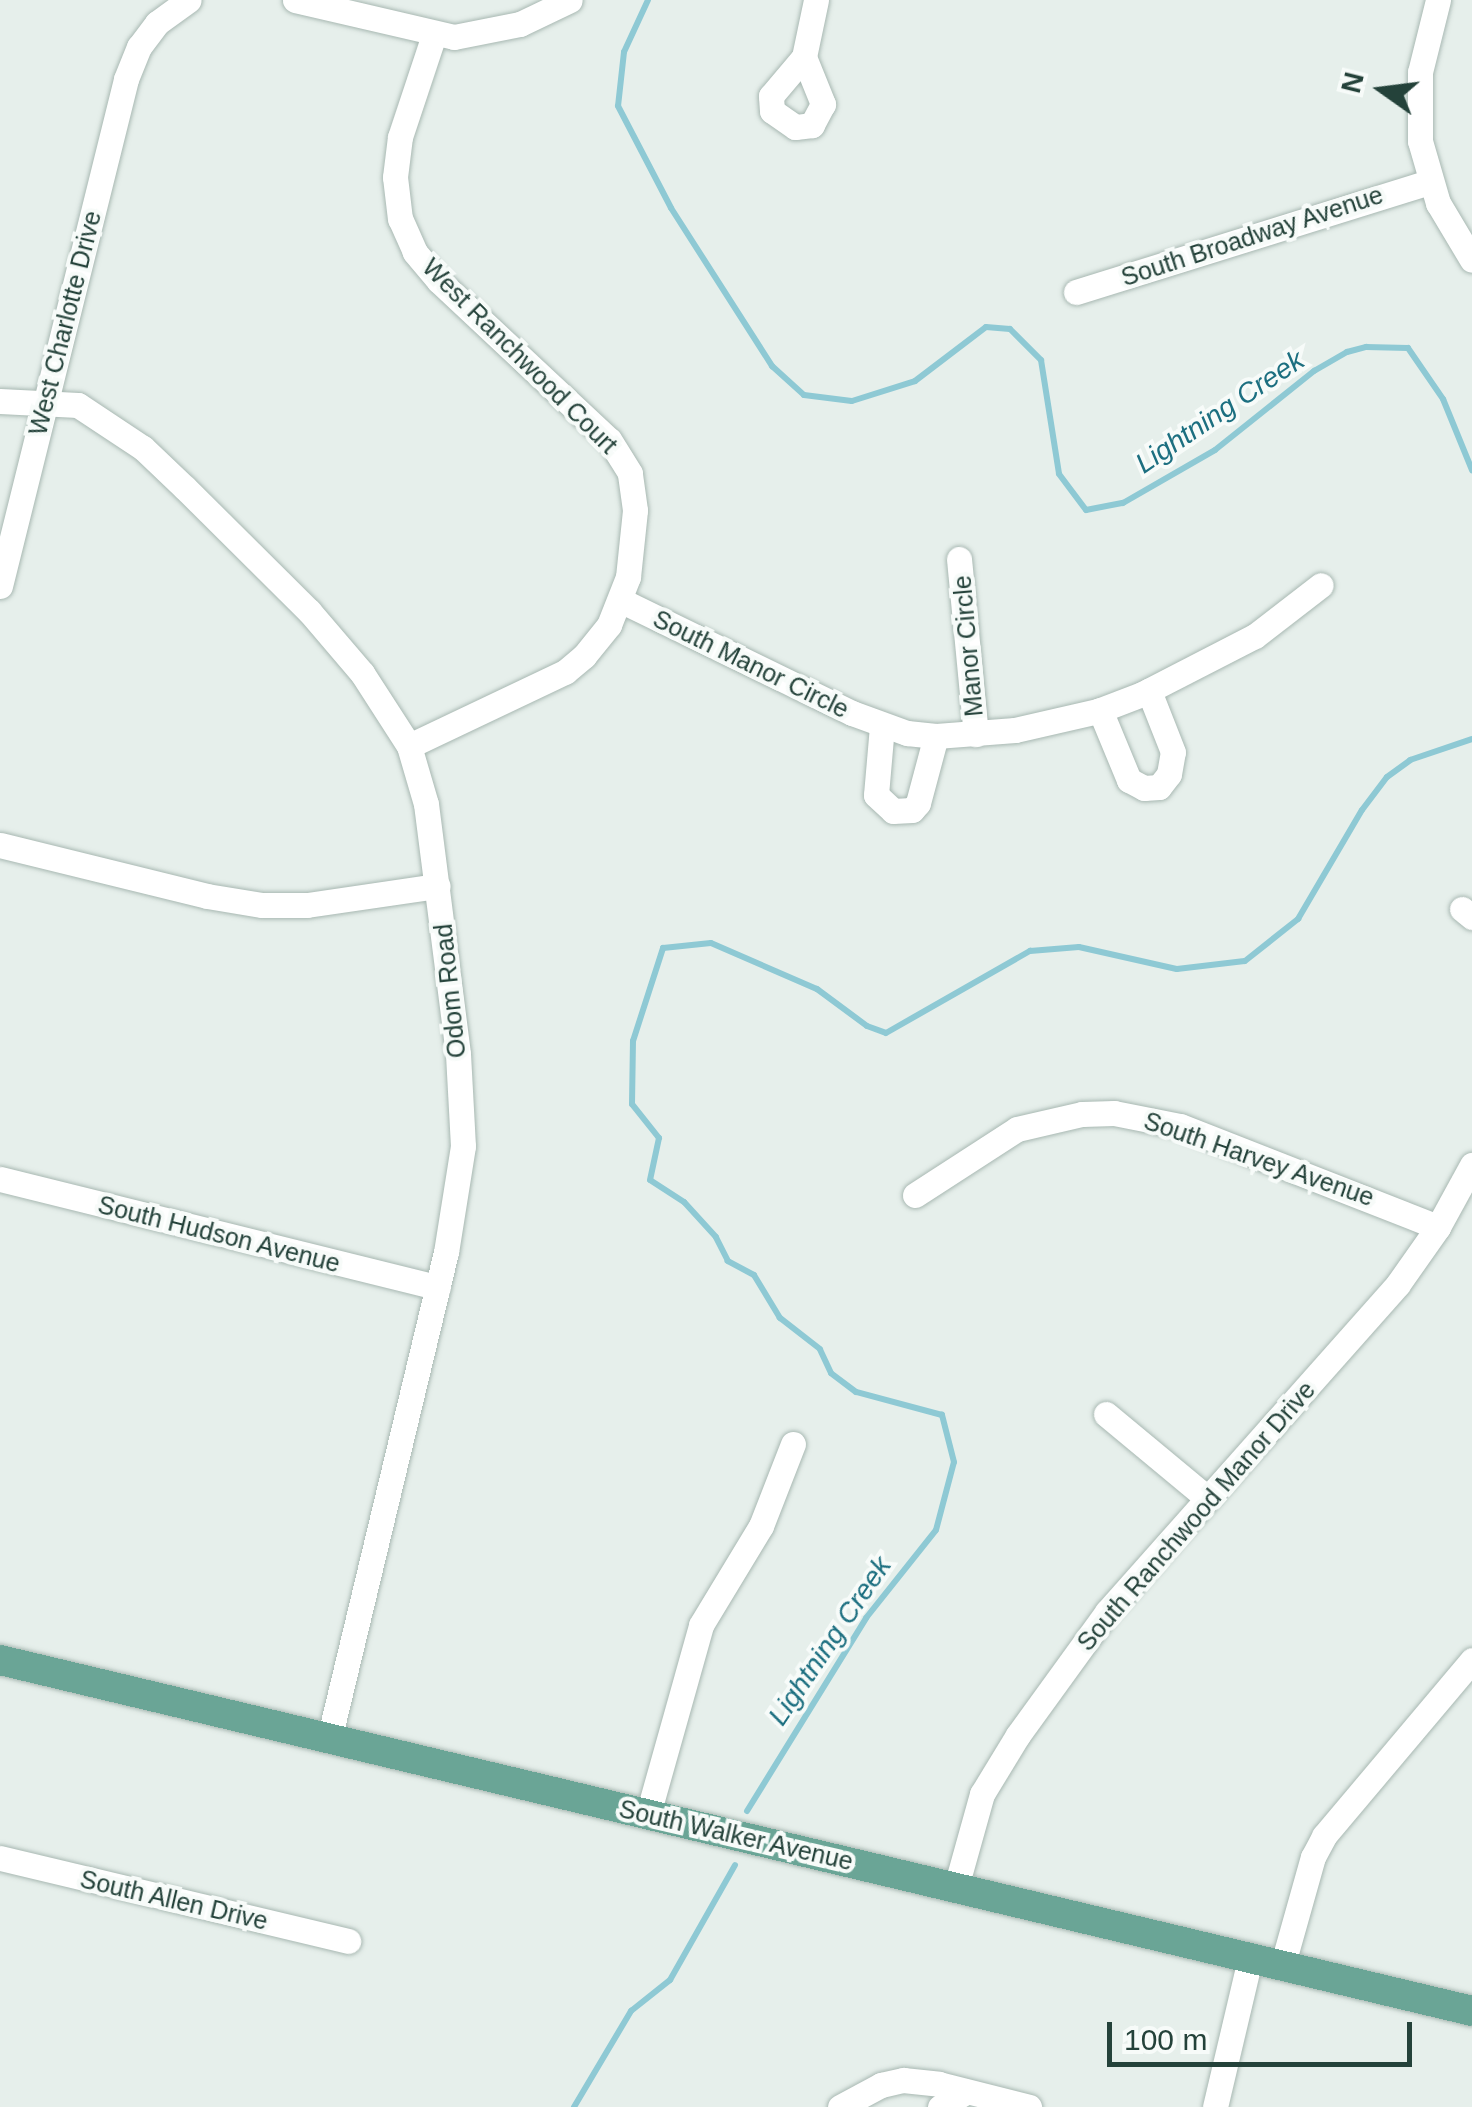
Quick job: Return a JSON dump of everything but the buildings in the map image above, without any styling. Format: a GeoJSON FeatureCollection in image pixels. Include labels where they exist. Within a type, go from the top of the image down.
{"type":"FeatureCollection","features":[{"type":"Feature","properties":{"kind":"main road","name":"South Walker Avenue"},"geometry":{"type":"LineString","coordinates":[[0,1660],[1472,2011]]}},
{"type":"Feature","properties":{"kind":"street","name":"West Charlotte Drive"},"geometry":{"type":"LineString","coordinates":[[0,586],[132,60],[157,23],[189,0]]}},
{"type":"Feature","properties":{"kind":"street"},"geometry":{"type":"LineString","coordinates":[[295,0],[434,35],[472,36],[570,0]]}},
{"type":"Feature","properties":{"kind":"street"},"geometry":{"type":"LineString","coordinates":[[804,57],[816,0]]}},
{"type":"Feature","properties":{"kind":"street"},"geometry":{"type":"LineString","coordinates":[[1438,0],[1419,96],[1418,123],[1428,182],[1472,260]]}},
{"type":"Feature","properties":{"kind":"street","name":"West Ranchwood Court"},"geometry":{"type":"LineString","coordinates":[[409,746],[565,672],[598,641],[620,600],[630,564],[636,510],[630,473],[622,456],[593,422],[439,281],[414,252],[400,218],[395,177],[400,137],[434,35]]}},
{"type":"Feature","properties":{"kind":"street","name":"South Broadway Avenue"},"geometry":{"type":"LineString","coordinates":[[1076,292],[1428,182]]}},
{"type":"Feature","properties":{"kind":"street","name":"Odom Road"},"geometry":{"type":"LineString","coordinates":[[0,400],[78,405],[130,438],[185,488],[309,611],[362,673],[409,746],[426,804],[464,1146],[438,1287],[329,1738]]}},
{"type":"Feature","properties":{"kind":"street","name":"Manor Circle"},"geometry":{"type":"LineString","coordinates":[[960,559],[976,734]]}},
{"type":"Feature","properties":{"kind":"street","name":"South Manor Circle"},"geometry":{"type":"LineString","coordinates":[[620,600],[882,726],[936,736],[1015,730],[1100,710],[1149,691],[1254,636],[1321,585]]}},
{"type":"Feature","properties":{"kind":"street"},"geometry":{"type":"LineString","coordinates":[[1100,710],[1129,780],[1144,788],[1159,787],[1169,774],[1172,752],[1149,691]]}},
{"type":"Feature","properties":{"kind":"street"},"geometry":{"type":"LineString","coordinates":[[882,726],[876,795],[892,811],[912,810],[918,803],[936,736]]}},
{"type":"Feature","properties":{"kind":"street"},"geometry":{"type":"LineString","coordinates":[[0,845],[207,896],[262,905],[307,905],[438,886]]}},
{"type":"Feature","properties":{"kind":"street","name":"South Harvey Avenue"},"geometry":{"type":"LineString","coordinates":[[916,1195],[1017,1129],[1082,1114],[1114,1113],[1180,1126],[1438,1227]]}},
{"type":"Feature","properties":{"kind":"street","name":"South Ranchwood Manor Drive"},"geometry":{"type":"LineString","coordinates":[[956,1887],[972,1822],[996,1768],[1107,1612],[1206,1497],[1369,1320],[1438,1227],[1472,1166]]}},
{"type":"Feature","properties":{"kind":"street","name":"South Hudson Avenue"},"geometry":{"type":"LineString","coordinates":[[0,1180],[438,1287]]}},
{"type":"Feature","properties":{"kind":"street"},"geometry":{"type":"LineString","coordinates":[[1106,1414],[1206,1497]]}},
{"type":"Feature","properties":{"kind":"street"},"geometry":{"type":"LineString","coordinates":[[648,1814],[701,1625],[761,1526],[793,1444]]}},
{"type":"Feature","properties":{"kind":"street"},"geometry":{"type":"LineString","coordinates":[[1282,1967],[1313,1857],[1324,1836],[1472,1660]]}},
{"type":"Feature","properties":{"kind":"street","name":"South Allen Drive"},"geometry":{"type":"LineString","coordinates":[[0,1858],[348,1941]]}},
{"type":"Feature","properties":{"kind":"street"},"geometry":{"type":"LineString","coordinates":[[1215,2107],[1250,1959]]}},
{"type":"Feature","properties":{"kind":"street"},"geometry":{"type":"LineString","coordinates":[[840,2107],[880,2085],[903,2080],[1030,2107]]}},
{"type":"Feature","properties":{"kind":"street"},"geometry":{"type":"LineString","coordinates":[[940,2107],[966,2092]]}},
{"type":"Feature","properties":{"kind":"waterway","name":"Lightning Creek"},"geometry":{"type":"LineString","coordinates":[[648,0],[624,52],[618,106],[671,208],[772,366],[804,395],[852,401],[915,381],[986,327],[1010,329],[1041,360],[1059,474],[1086,510],[1123,503],[1215,450],[1314,371],[1347,352],[1366,347],[1408,348],[1443,399],[1472,470]]}},
{"type":"Feature","properties":{"kind":"waterway","name":"Lightning Creek"},"geometry":{"type":"LineString","coordinates":[[747,1811],[866,1618],[936,1530],[954,1462],[942,1415],[856,1392],[831,1373],[820,1349],[780,1318],[754,1275],[728,1261],[716,1237],[684,1202],[650,1180],[659,1138],[632,1104],[633,1041],[663,948],[711,943],[817,989],[867,1026],[886,1033],[1030,951],[1079,947],[1177,969],[1245,961],[1298,919],[1362,810],[1387,777],[1410,760],[1472,739]]}},
{"type":"Feature","properties":{"kind":"waterway","name":"Lightning Creek"},"geometry":{"type":"LineString","coordinates":[[574,2107],[631,2011],[670,1980],[735,1865]]}}]}
